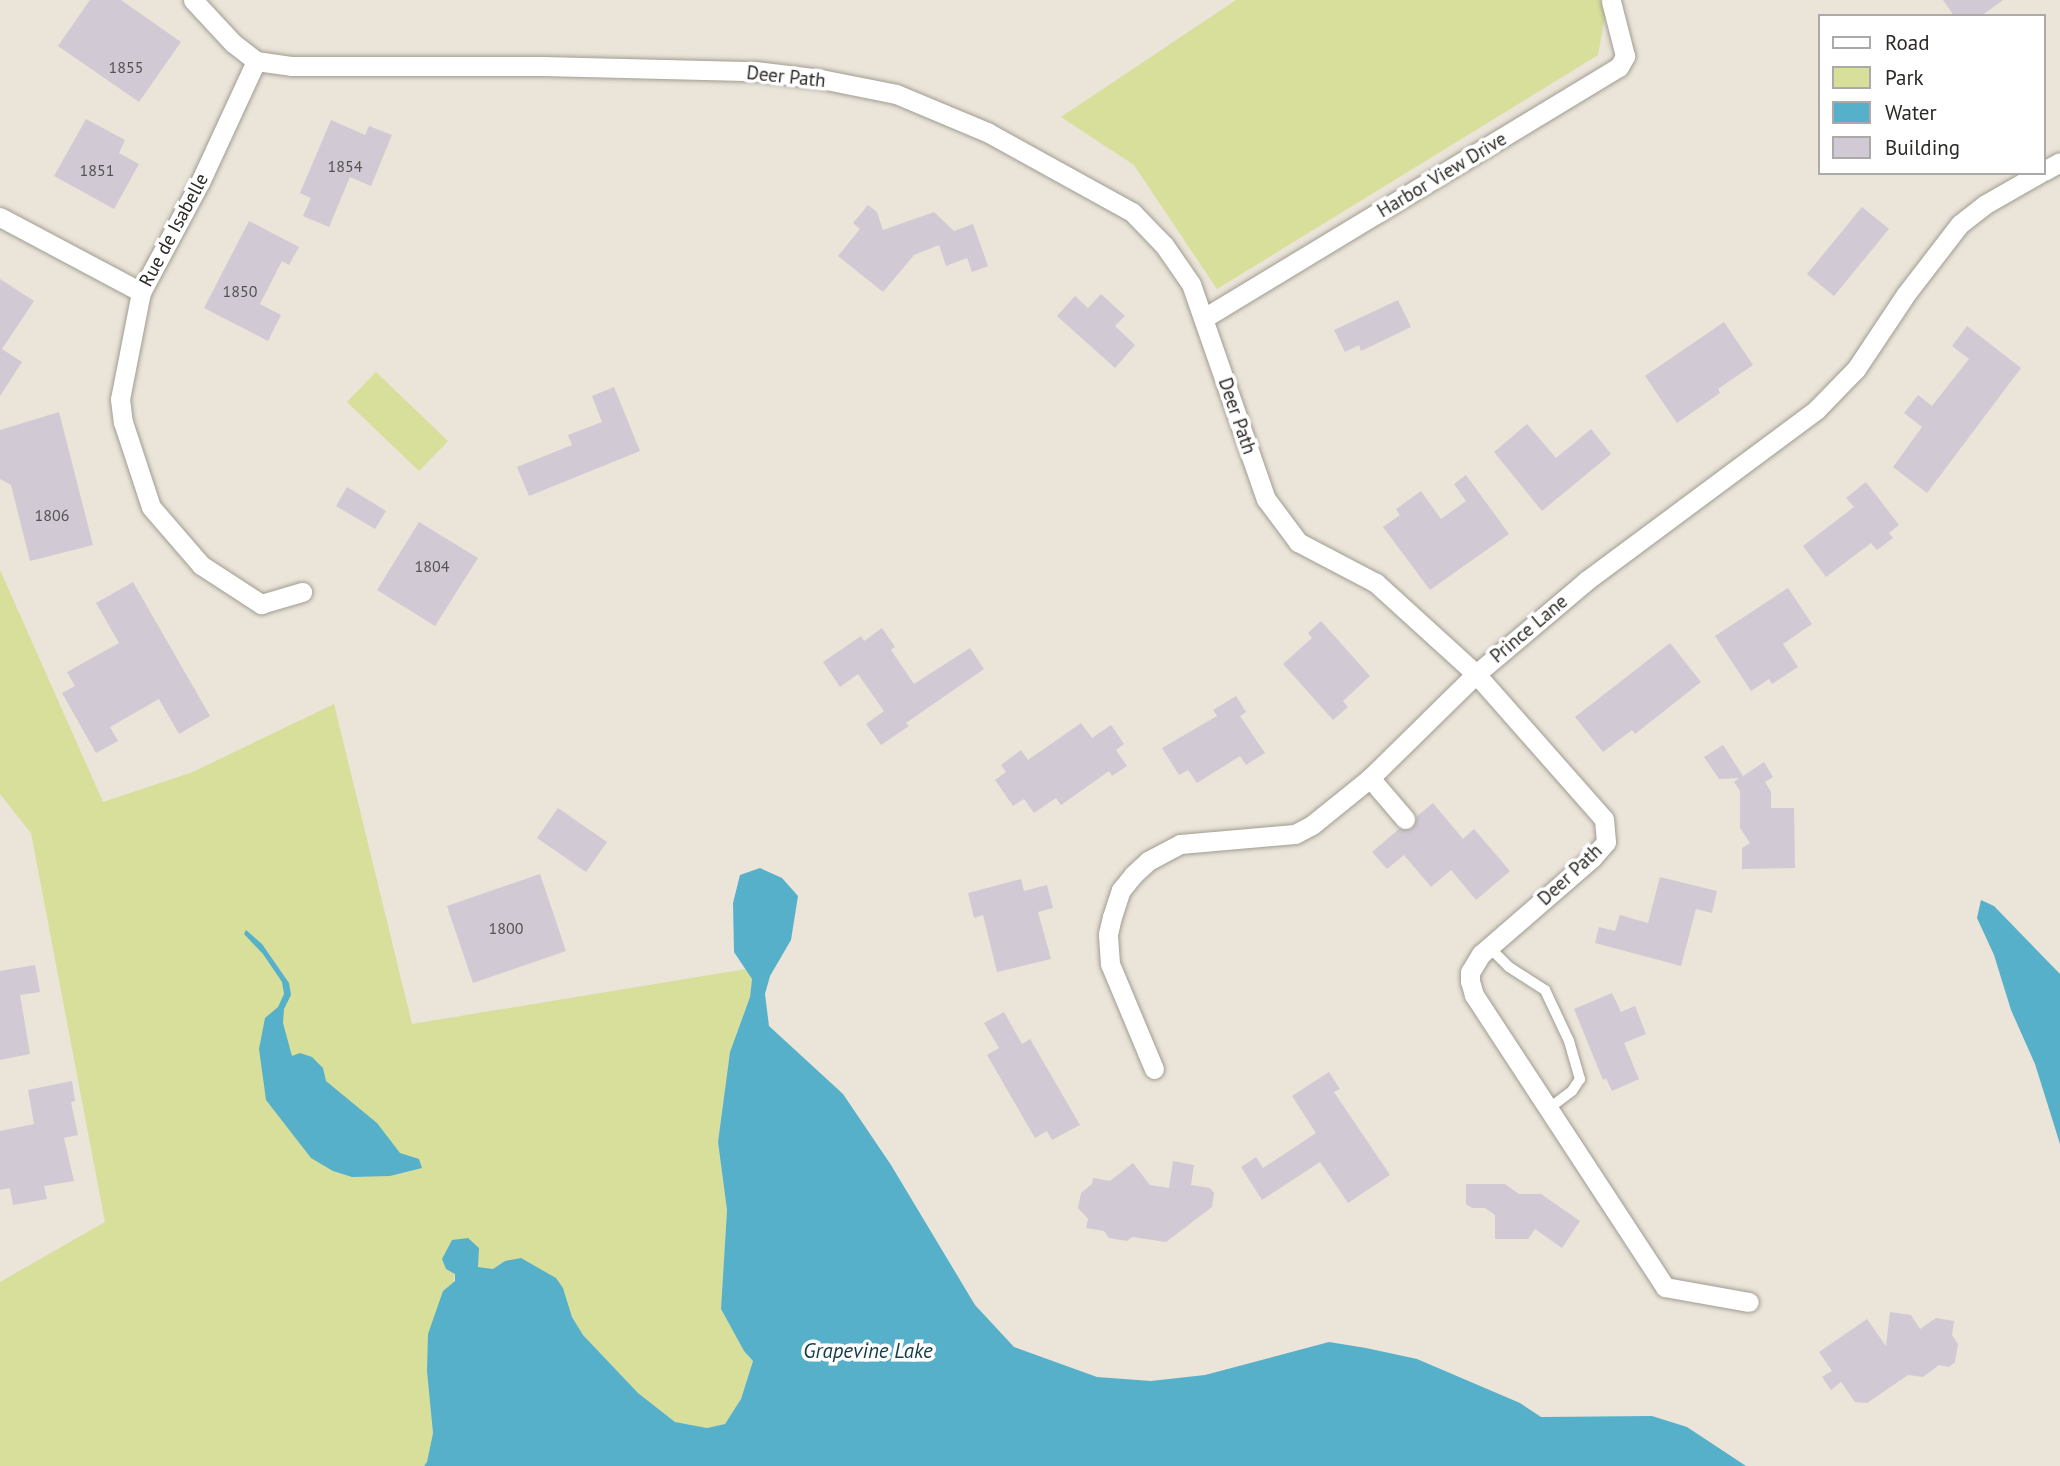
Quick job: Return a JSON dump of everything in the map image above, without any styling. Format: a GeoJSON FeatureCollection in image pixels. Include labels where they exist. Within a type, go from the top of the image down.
{"type":"FeatureCollection","features":[{"type":"Feature","properties":{"kind":"street"},"geometry":{"type":"LineString","coordinates":[[193,0],[233,43],[256,61]]}},
{"type":"Feature","properties":{"kind":"street","name":"Harbor View Drive"},"geometry":{"type":"LineString","coordinates":[[1204,318],[1619,67],[1625,56],[1611,1]]}},
{"type":"Feature","properties":{"kind":"street","name":"Rue de Isabelle"},"geometry":{"type":"LineString","coordinates":[[256,61],[200,182],[141,292],[120,399],[123,422],[151,507],[201,565],[261,604],[302,592]]}},
{"type":"Feature","properties":{"kind":"street","name":"Deer Path"},"geometry":{"type":"LineString","coordinates":[[256,61],[291,66],[491,66],[755,71],[821,79],[896,94],[987,132],[1132,212],[1164,245],[1191,284],[1266,499],[1298,541],[1376,583],[1476,674],[1604,819],[1606,842],[1592,858],[1489,947],[1471,972],[1474,995],[1665,1287],[1749,1301]]}},
{"type":"Feature","properties":{"kind":"street","name":"Prince Lane"},"geometry":{"type":"LineString","coordinates":[[1154,1069],[1110,964],[1108,934],[1121,890],[1148,861],[1180,844],[1295,834],[1312,825],[1370,778],[1476,674],[1586,582],[1816,410],[1856,369],[1906,294],[1960,224],[1984,205],[2037,175]]}},
{"type":"Feature","properties":{"kind":"street"},"geometry":{"type":"LineString","coordinates":[[0,217],[141,292]]}},
{"type":"Feature","properties":{"kind":"street"},"geometry":{"type":"LineString","coordinates":[[1370,778],[1405,819]]}},
{"type":"Feature","properties":{"kind":"lane"},"geometry":{"type":"LineString","coordinates":[[1489,947],[1509,967],[1545,990],[1569,1041],[1580,1079],[1572,1091],[1548,1109]]}},
{"type":"Feature","properties":{"kind":"green space"},"geometry":{"type":"Polygon","coordinates":[[[1236,0],[1608,0],[1598,55],[1217,289],[1134,165],[1061,117],[1236,0]]]}},
{"type":"Feature","properties":{"kind":"green space"},"geometry":{"type":"Polygon","coordinates":[[[376,372],[448,441],[419,471],[347,402],[376,372]]]}},
{"type":"Feature","properties":{"kind":"green space"},"geometry":{"type":"Polygon","coordinates":[[[0,570],[103,802],[193,772],[334,704],[412,1024],[746,969],[752,979],[750,997],[730,1052],[718,1142],[727,1210],[721,1309],[744,1351],[753,1361],[741,1399],[725,1424],[707,1428],[675,1422],[638,1393],[583,1335],[572,1317],[563,1288],[505,1261],[493,1269],[478,1267],[455,1274],[431,1405],[433,1433],[427,1463],[424,1466],[0,1466],[0,1282],[105,1222],[31,833],[0,794],[0,570]]]}},
{"type":"Feature","properties":{"kind":"water","name":"Grapevine Lake"},"geometry":{"type":"Polygon","coordinates":[[[760,868],[782,878],[798,896],[791,940],[770,976],[765,994],[769,1026],[843,1094],[891,1165],[975,1305],[1014,1347],[1097,1377],[1151,1381],[1205,1375],[1329,1342],[1366,1348],[1417,1359],[1520,1403],[1541,1417],[1652,1416],[1687,1427],[1746,1466],[424,1466],[433,1433],[427,1371],[428,1334],[443,1291],[455,1281],[455,1274],[446,1269],[442,1259],[452,1240],[468,1238],[479,1248],[478,1267],[493,1269],[505,1261],[521,1258],[556,1278],[563,1288],[572,1317],[583,1335],[638,1393],[675,1422],[707,1428],[725,1424],[741,1399],[753,1361],[744,1351],[721,1309],[727,1210],[718,1142],[730,1052],[750,997],[752,979],[734,952],[733,903],[740,875],[760,868]]]}},
{"type":"Feature","properties":{"kind":"water"},"geometry":{"type":"Polygon","coordinates":[[[1981,900],[1994,906],[2060,974],[2060,1144],[2035,1064],[2011,1010],[1994,955],[1977,918],[1981,900]]]}},
{"type":"Feature","properties":{"kind":"water"},"geometry":{"type":"Polygon","coordinates":[[[246,930],[262,944],[289,983],[291,995],[284,1009],[283,1023],[292,1056],[300,1053],[312,1057],[323,1068],[326,1081],[377,1123],[400,1153],[419,1159],[422,1168],[390,1176],[352,1177],[333,1171],[311,1158],[266,1100],[259,1049],[265,1018],[278,1007],[284,994],[282,982],[263,954],[244,934],[246,930]]]}},
{"type":"Feature","properties":{"kind":"building"},"geometry":{"type":"Polygon","coordinates":[[[90,0],[121,0],[181,42],[139,102],[58,46],[90,0]]]}},
{"type":"Feature","properties":{"kind":"building"},"geometry":{"type":"Polygon","coordinates":[[[1943,0],[2003,0],[1984,14],[1953,14],[1943,0]]]}},
{"type":"Feature","properties":{"kind":"building"},"geometry":{"type":"Polygon","coordinates":[[[86,119],[125,140],[119,153],[139,164],[114,209],[54,176],[86,119]]]}},
{"type":"Feature","properties":{"kind":"building"},"geometry":{"type":"Polygon","coordinates":[[[331,120],[365,135],[369,126],[392,135],[371,186],[350,177],[329,227],[303,216],[311,198],[300,193],[331,120]]]}},
{"type":"Feature","properties":{"kind":"building"},"geometry":{"type":"Polygon","coordinates":[[[868,205],[877,212],[883,230],[934,212],[954,231],[973,224],[988,266],[972,272],[967,258],[946,266],[939,245],[914,255],[883,292],[838,256],[860,229],[853,223],[868,205]]]}},
{"type":"Feature","properties":{"kind":"building"},"geometry":{"type":"Polygon","coordinates":[[[1862,207],[1889,229],[1834,296],[1807,274],[1862,207]]]}},
{"type":"Feature","properties":{"kind":"building"},"geometry":{"type":"Polygon","coordinates":[[[249,221],[299,247],[289,265],[282,261],[260,304],[281,315],[268,341],[204,308],[249,221]]]}},
{"type":"Feature","properties":{"kind":"building"},"geometry":{"type":"Polygon","coordinates":[[[0,279],[34,301],[2,349],[22,362],[0,396],[0,279]]]}},
{"type":"Feature","properties":{"kind":"building"},"geometry":{"type":"Polygon","coordinates":[[[1101,294],[1125,316],[1115,326],[1135,345],[1115,368],[1057,316],[1075,296],[1088,308],[1101,294]]]}},
{"type":"Feature","properties":{"kind":"building"},"geometry":{"type":"Polygon","coordinates":[[[1398,300],[1411,327],[1361,351],[1359,345],[1345,352],[1334,330],[1398,300]]]}},
{"type":"Feature","properties":{"kind":"building"},"geometry":{"type":"Polygon","coordinates":[[[1724,322],[1753,365],[1718,389],[1720,393],[1677,423],[1645,376],[1724,322]]]}},
{"type":"Feature","properties":{"kind":"building"},"geometry":{"type":"Polygon","coordinates":[[[1967,326],[2021,368],[1927,493],[1893,467],[1922,427],[1904,413],[1918,395],[1932,406],[1969,359],[1952,346],[1967,326]]]}},
{"type":"Feature","properties":{"kind":"building"},"geometry":{"type":"Polygon","coordinates":[[[614,387],[640,451],[529,496],[517,467],[572,445],[568,435],[602,422],[592,396],[614,387]]]}},
{"type":"Feature","properties":{"kind":"building"},"geometry":{"type":"Polygon","coordinates":[[[59,412],[93,545],[30,561],[11,485],[0,479],[0,430],[59,412]]]}},
{"type":"Feature","properties":{"kind":"building"},"geometry":{"type":"Polygon","coordinates":[[[1527,424],[1556,458],[1591,429],[1611,454],[1542,511],[1494,452],[1527,424]]]}},
{"type":"Feature","properties":{"kind":"building"},"geometry":{"type":"Polygon","coordinates":[[[1466,475],[1509,534],[1430,590],[1383,527],[1400,515],[1396,509],[1421,491],[1441,519],[1466,501],[1454,484],[1466,475]]]}},
{"type":"Feature","properties":{"kind":"building"},"geometry":{"type":"Polygon","coordinates":[[[1866,482],[1899,525],[1889,533],[1893,538],[1877,550],[1871,543],[1826,577],[1803,546],[1854,507],[1846,498],[1866,482]]]}},
{"type":"Feature","properties":{"kind":"building"},"geometry":{"type":"Polygon","coordinates":[[[347,487],[386,511],[375,529],[336,506],[347,487]]]}},
{"type":"Feature","properties":{"kind":"building"},"geometry":{"type":"Polygon","coordinates":[[[419,522],[478,558],[435,626],[377,590],[419,522]]]}},
{"type":"Feature","properties":{"kind":"building"},"geometry":{"type":"Polygon","coordinates":[[[133,582],[210,716],[179,734],[159,699],[110,727],[118,741],[96,753],[62,693],[75,686],[67,672],[119,643],[96,603],[133,582]]]}},
{"type":"Feature","properties":{"kind":"building"},"geometry":{"type":"Polygon","coordinates":[[[1788,588],[1812,624],[1783,644],[1798,667],[1772,684],[1769,679],[1751,691],[1715,636],[1788,588]]]}},
{"type":"Feature","properties":{"kind":"building"},"geometry":{"type":"Polygon","coordinates":[[[1321,621],[1370,676],[1343,701],[1348,707],[1333,720],[1283,664],[1312,638],[1308,633],[1321,621]]]}},
{"type":"Feature","properties":{"kind":"building"},"geometry":{"type":"Polygon","coordinates":[[[882,628],[895,647],[891,650],[914,684],[970,648],[984,669],[906,723],[909,726],[881,745],[866,724],[884,711],[858,674],[840,687],[823,662],[861,636],[864,641],[882,628]]]}},
{"type":"Feature","properties":{"kind":"building"},"geometry":{"type":"Polygon","coordinates":[[[1670,643],[1701,682],[1635,734],[1632,730],[1603,752],[1575,717],[1670,643]]]}},
{"type":"Feature","properties":{"kind":"building"},"geometry":{"type":"Polygon","coordinates":[[[1236,696],[1246,712],[1240,716],[1265,753],[1246,765],[1240,756],[1197,783],[1188,770],[1179,775],[1162,748],[1217,716],[1213,710],[1236,696]]]}},
{"type":"Feature","properties":{"kind":"building"},"geometry":{"type":"Polygon","coordinates":[[[1081,723],[1092,738],[1111,725],[1124,744],[1116,750],[1127,766],[1112,776],[1109,771],[1061,805],[1056,798],[1034,813],[1024,799],[1013,806],[995,780],[1006,772],[1001,765],[1021,750],[1028,760],[1081,723]]]}},
{"type":"Feature","properties":{"kind":"building"},"geometry":{"type":"Polygon","coordinates":[[[1723,745],[1743,776],[1764,762],[1773,777],[1765,782],[1771,792],[1771,808],[1794,808],[1795,868],[1742,869],[1742,848],[1750,843],[1740,828],[1740,791],[1734,782],[1739,778],[1719,779],[1704,757],[1723,745]]]}},
{"type":"Feature","properties":{"kind":"building"},"geometry":{"type":"Polygon","coordinates":[[[1433,803],[1463,839],[1474,829],[1510,871],[1476,900],[1451,870],[1431,887],[1404,855],[1387,869],[1372,852],[1399,829],[1412,829],[1417,816],[1433,803]]]}},
{"type":"Feature","properties":{"kind":"building"},"geometry":{"type":"Polygon","coordinates":[[[558,808],[607,842],[586,872],[537,838],[558,808]]]}},
{"type":"Feature","properties":{"kind":"building"},"geometry":{"type":"Polygon","coordinates":[[[540,874],[566,951],[473,983],[447,906],[540,874]]]}},
{"type":"Feature","properties":{"kind":"building"},"geometry":{"type":"Polygon","coordinates":[[[1660,877],[1717,891],[1712,913],[1696,909],[1681,966],[1595,943],[1599,927],[1615,931],[1620,915],[1648,923],[1660,877]]]}},
{"type":"Feature","properties":{"kind":"building"},"geometry":{"type":"Polygon","coordinates":[[[1021,879],[1024,891],[1047,885],[1053,908],[1038,912],[1051,959],[997,972],[983,915],[974,918],[968,893],[1021,879]]]}},
{"type":"Feature","properties":{"kind":"building"},"geometry":{"type":"Polygon","coordinates":[[[35,965],[40,992],[20,995],[30,1054],[0,1060],[0,971],[35,965]]]}},
{"type":"Feature","properties":{"kind":"building"},"geometry":{"type":"Polygon","coordinates":[[[1612,993],[1621,1012],[1635,1006],[1646,1034],[1624,1043],[1639,1079],[1612,1091],[1606,1078],[1603,1080],[1574,1009],[1612,993]]]}},
{"type":"Feature","properties":{"kind":"building"},"geometry":{"type":"Polygon","coordinates":[[[1004,1012],[1022,1044],[1030,1039],[1080,1125],[1052,1140],[1047,1131],[1035,1138],[987,1055],[999,1048],[984,1023],[1004,1012]]]}},
{"type":"Feature","properties":{"kind":"building"},"geometry":{"type":"Polygon","coordinates":[[[1329,1072],[1340,1089],[1334,1092],[1390,1175],[1348,1203],[1320,1162],[1262,1200],[1241,1167],[1256,1157],[1263,1168],[1316,1133],[1292,1096],[1329,1072]]]}},
{"type":"Feature","properties":{"kind":"building"},"geometry":{"type":"Polygon","coordinates":[[[72,1081],[75,1101],[71,1102],[78,1135],[64,1138],[74,1181],[44,1186],[47,1199],[13,1205],[10,1188],[0,1190],[0,1131],[34,1124],[28,1090],[72,1081]]]}},
{"type":"Feature","properties":{"kind":"building"},"geometry":{"type":"Polygon","coordinates":[[[1173,1161],[1194,1165],[1191,1185],[1210,1188],[1214,1193],[1212,1207],[1166,1242],[1132,1237],[1127,1241],[1109,1238],[1104,1231],[1086,1228],[1088,1219],[1078,1208],[1081,1193],[1092,1184],[1093,1178],[1110,1181],[1133,1163],[1150,1185],[1169,1188],[1173,1161]]]}},
{"type":"Feature","properties":{"kind":"building"},"geometry":{"type":"Polygon","coordinates":[[[1466,1184],[1505,1184],[1519,1194],[1541,1194],[1580,1221],[1562,1248],[1535,1229],[1528,1239],[1495,1239],[1495,1215],[1485,1208],[1472,1208],[1466,1204],[1466,1184]]]}},
{"type":"Feature","properties":{"kind":"building"},"geometry":{"type":"Polygon","coordinates":[[[1890,1312],[1911,1315],[1920,1329],[1936,1318],[1954,1321],[1952,1335],[1958,1344],[1955,1362],[1949,1367],[1939,1365],[1923,1377],[1908,1375],[1867,1403],[1855,1402],[1841,1382],[1831,1390],[1822,1377],[1832,1371],[1819,1352],[1867,1319],[1886,1346],[1890,1312]]]}}]}
